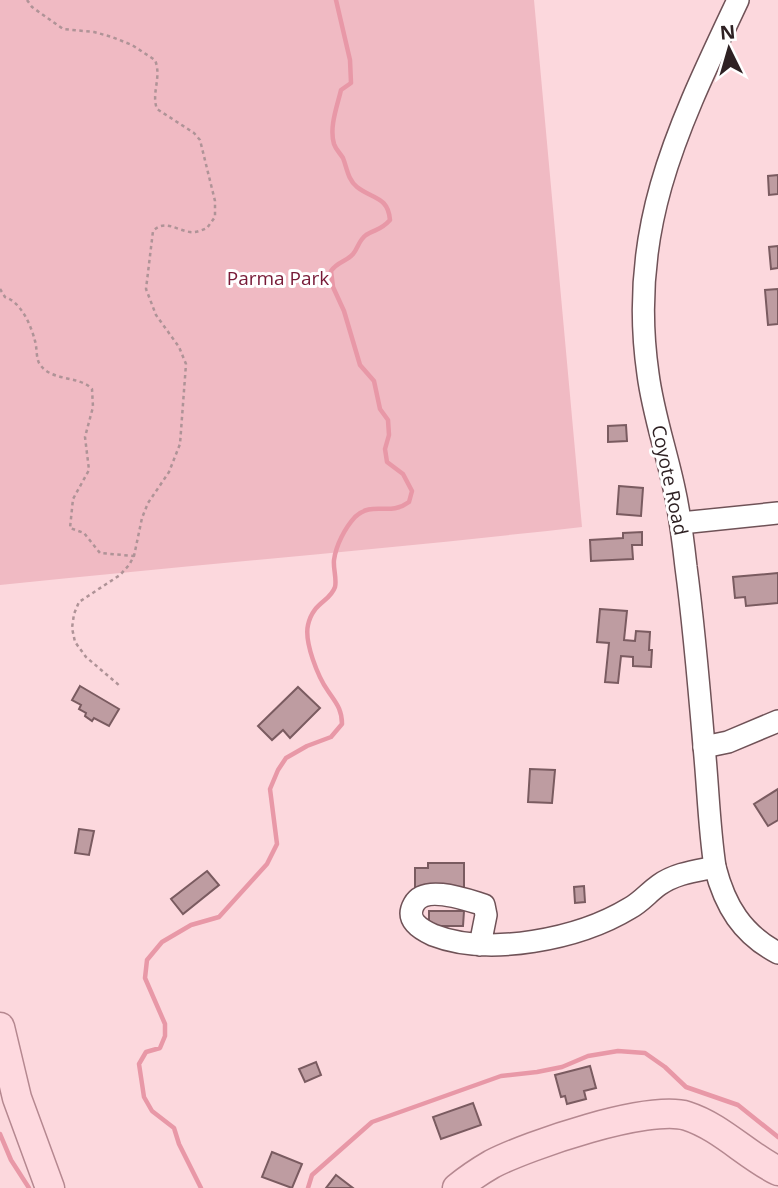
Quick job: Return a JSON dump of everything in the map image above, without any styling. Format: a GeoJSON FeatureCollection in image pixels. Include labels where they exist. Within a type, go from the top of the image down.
{"type":"FeatureCollection","features":[{"type":"Feature","properties":{"kind":"main road"},"geometry":{"type":"LineString","coordinates":[[0,1027],[8,1101],[50,1188]]}},
{"type":"Feature","properties":{"kind":"main road"},"geometry":{"type":"LineString","coordinates":[[457,1188],[473,1175],[503,1159],[597,1127],[655,1113],[680,1114],[699,1122],[718,1131],[778,1171]]}},
{"type":"Feature","properties":{"kind":"street","name":"Coyote Road"},"geometry":{"type":"LineString","coordinates":[[738,0],[692,96],[657,194],[647,250],[643,321],[648,375],[681,523],[715,867],[725,900],[740,924],[756,939],[778,953]]}},
{"type":"Feature","properties":{"kind":"street"},"geometry":{"type":"LineString","coordinates":[[681,523],[778,513]]}},
{"type":"Feature","properties":{"kind":"street"},"geometry":{"type":"LineString","coordinates":[[704,747],[728,742],[778,721]]}},
{"type":"Feature","properties":{"kind":"street"},"geometry":{"type":"LineString","coordinates":[[480,946],[553,939],[586,928],[631,908],[660,884],[678,874],[715,867]]}},
{"type":"Feature","properties":{"kind":"path"},"geometry":{"type":"LineString","coordinates":[[27,0],[32,7],[63,29],[112,37],[132,45],[155,60],[159,73],[154,102],[157,109],[198,137],[211,178],[215,213],[207,228],[190,232],[158,226],[150,239],[146,289],[150,303],[184,356],[186,373],[182,431],[176,458],[148,503],[134,556],[124,571],[79,602],[74,614],[72,628],[75,642],[86,657],[120,686]]}},
{"type":"Feature","properties":{"kind":"path"},"geometry":{"type":"LineString","coordinates":[[0,289],[5,297],[12,299],[26,318],[35,340],[39,363],[53,375],[86,383],[92,389],[93,407],[85,437],[89,470],[73,499],[70,528],[84,533],[100,552],[134,556]]}},
{"type":"Feature","properties":{"kind":"green space","name":"Parma Park"},"geometry":{"type":"Polygon","coordinates":[[[0,0],[534,0],[582,527],[0,585],[0,0]]]}},
{"type":"Feature","properties":{"kind":"building"},"geometry":{"type":"Polygon","coordinates":[[[778,175],[778,194],[769,195],[768,176],[778,175]]]}},
{"type":"Feature","properties":{"kind":"building"},"geometry":{"type":"Polygon","coordinates":[[[778,246],[778,268],[771,269],[769,247],[778,246]]]}},
{"type":"Feature","properties":{"kind":"building"},"geometry":{"type":"Polygon","coordinates":[[[778,289],[778,324],[768,325],[765,290],[778,289]]]}},
{"type":"Feature","properties":{"kind":"building"},"geometry":{"type":"Polygon","coordinates":[[[626,425],[627,441],[608,442],[608,426],[626,425]]]}},
{"type":"Feature","properties":{"kind":"building"},"geometry":{"type":"Polygon","coordinates":[[[619,486],[643,488],[641,516],[617,514],[619,486]]]}},
{"type":"Feature","properties":{"kind":"building"},"geometry":{"type":"Polygon","coordinates":[[[642,532],[642,545],[632,545],[633,559],[591,561],[590,540],[623,538],[623,533],[642,532]]]}},
{"type":"Feature","properties":{"kind":"building"},"geometry":{"type":"Polygon","coordinates":[[[778,573],[778,603],[746,606],[745,597],[735,598],[733,577],[778,573]]]}},
{"type":"Feature","properties":{"kind":"building"},"geometry":{"type":"Polygon","coordinates":[[[600,609],[627,611],[624,640],[635,641],[636,631],[650,632],[651,667],[633,666],[633,657],[621,656],[618,683],[605,682],[609,643],[597,642],[600,609]]]}},
{"type":"Feature","properties":{"kind":"building"},"geometry":{"type":"Polygon","coordinates":[[[80,686],[119,709],[109,726],[94,718],[92,721],[79,709],[81,705],[72,700],[80,686]]]}},
{"type":"Feature","properties":{"kind":"building"},"geometry":{"type":"Polygon","coordinates":[[[298,687],[320,708],[290,738],[283,730],[272,740],[258,726],[298,687]]]}},
{"type":"Feature","properties":{"kind":"building"},"geometry":{"type":"Polygon","coordinates":[[[530,769],[555,770],[552,803],[528,802],[530,769]]]}},
{"type":"Feature","properties":{"kind":"building"},"geometry":{"type":"Polygon","coordinates":[[[778,789],[778,820],[768,826],[754,804],[778,789]]]}},
{"type":"Feature","properties":{"kind":"building"},"geometry":{"type":"Polygon","coordinates":[[[79,829],[94,831],[89,855],[75,853],[79,829]]]}},
{"type":"Feature","properties":{"kind":"building"},"geometry":{"type":"Polygon","coordinates":[[[428,863],[464,863],[464,888],[433,888],[415,892],[415,868],[428,868],[428,863]]]}},
{"type":"Feature","properties":{"kind":"building"},"geometry":{"type":"Polygon","coordinates":[[[207,871],[219,885],[183,914],[171,899],[207,871]]]}},
{"type":"Feature","properties":{"kind":"building"},"geometry":{"type":"Polygon","coordinates":[[[584,886],[585,902],[575,903],[574,887],[584,886]]]}},
{"type":"Feature","properties":{"kind":"building"},"geometry":{"type":"Polygon","coordinates":[[[429,911],[464,911],[463,926],[429,926],[429,911]]]}},
{"type":"Feature","properties":{"kind":"building"},"geometry":{"type":"Polygon","coordinates":[[[316,1062],[321,1075],[305,1082],[299,1069],[316,1062]]]}},
{"type":"Feature","properties":{"kind":"building"},"geometry":{"type":"Polygon","coordinates":[[[590,1066],[596,1088],[584,1091],[586,1099],[567,1104],[565,1096],[561,1097],[555,1075],[590,1066]]]}},
{"type":"Feature","properties":{"kind":"building"},"geometry":{"type":"Polygon","coordinates":[[[473,1103],[481,1125],[441,1139],[433,1117],[473,1103]]]}},
{"type":"Feature","properties":{"kind":"building"},"geometry":{"type":"Polygon","coordinates":[[[272,1152],[302,1164],[292,1188],[262,1177],[272,1152]]]}},
{"type":"Feature","properties":{"kind":"building"},"geometry":{"type":"Polygon","coordinates":[[[336,1175],[353,1188],[326,1188],[336,1175]]]}},
{"type":"Feature","properties":{"kind":"waterway"},"geometry":{"type":"LineString","coordinates":[[201,1188],[174,1128],[152,1111],[144,1097],[139,1064],[146,1052],[160,1048],[165,1036],[165,1024],[145,978],[147,960],[162,942],[191,925],[219,917],[267,864],[277,844],[270,789],[278,770],[286,758],[331,737],[342,724],[338,706],[324,685],[310,650],[307,632],[310,617],[333,592],[336,581],[334,560],[344,531],[351,521],[368,510],[402,506],[409,502],[412,491],[403,474],[387,462],[385,449],[389,435],[388,420],[380,409],[374,381],[360,365],[344,311],[333,287],[331,271],[353,254],[366,235],[390,220],[383,202],[357,187],[352,181],[334,144],[333,124],[341,90],[351,83],[350,60],[336,0]]}},
{"type":"Feature","properties":{"kind":"waterway"},"geometry":{"type":"LineString","coordinates":[[308,1188],[312,1175],[372,1122],[501,1076],[562,1067],[588,1056],[618,1051],[645,1053],[686,1087],[738,1105],[778,1137]]}},
{"type":"Feature","properties":{"kind":"waterway"},"geometry":{"type":"LineString","coordinates":[[0,1134],[11,1160],[29,1188]]}}]}
